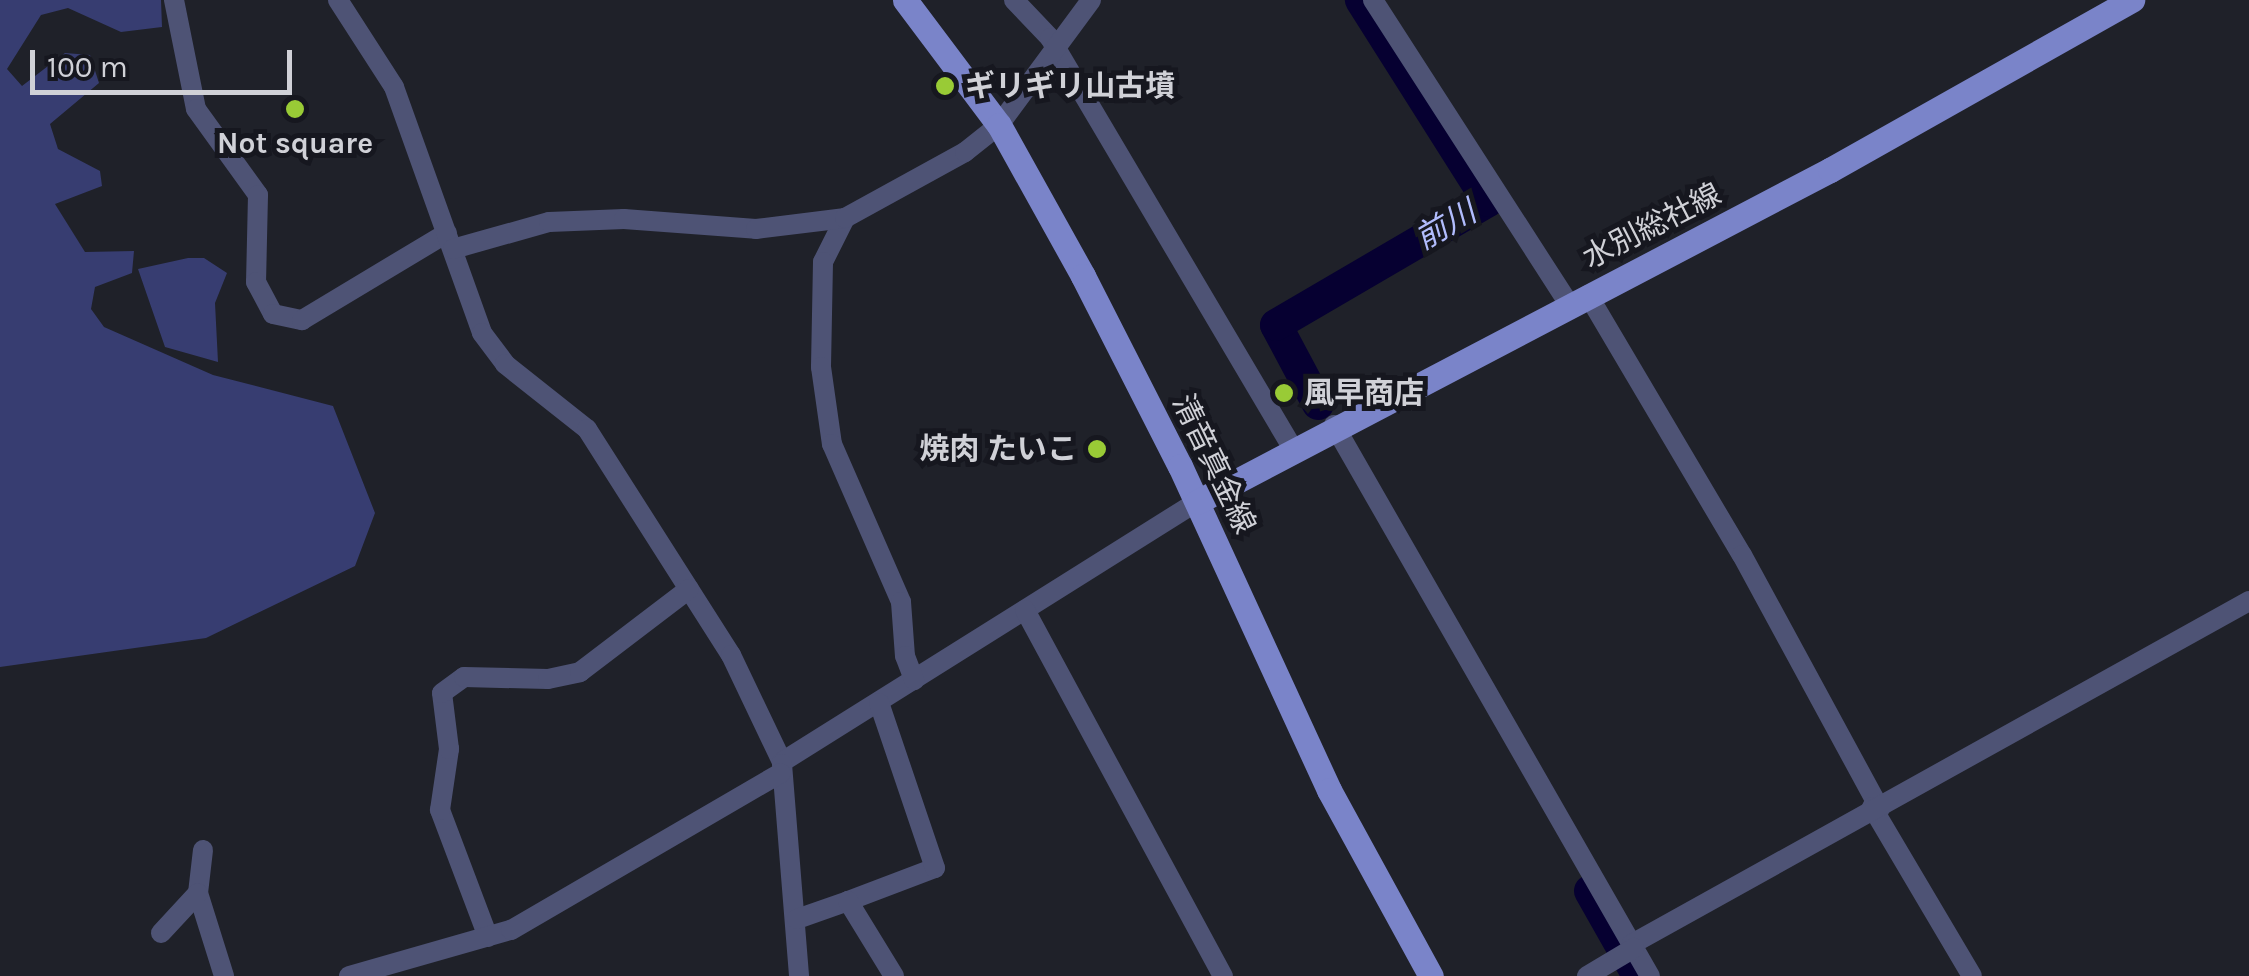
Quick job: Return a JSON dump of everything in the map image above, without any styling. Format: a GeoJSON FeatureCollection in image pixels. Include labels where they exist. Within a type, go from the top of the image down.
{"type":"FeatureCollection","features":[{"type":"Feature","properties":{"kind":"main road","name":"清音真金線"},"geometry":{"type":"LineString","coordinates":[[905,0],[999,125],[1197,502],[1329,790],[1431,976]]}},
{"type":"Feature","properties":{"kind":"main road","name":"水別総社線"},"geometry":{"type":"LineString","coordinates":[[1197,502],[1334,425],[1830,170],[2132,0]]}},
{"type":"Feature","properties":{"kind":"street"},"geometry":{"type":"LineString","coordinates":[[174,0],[196,109],[258,195],[256,282],[273,314],[302,320],[450,241],[549,222],[624,219],[756,229],[844,218],[965,152],[999,125],[1091,0]]}},
{"type":"Feature","properties":{"kind":"street"},"geometry":{"type":"LineString","coordinates":[[338,0],[394,87],[494,353],[587,429],[731,655],[782,768],[800,976]]}},
{"type":"Feature","properties":{"kind":"street"},"geometry":{"type":"LineString","coordinates":[[1014,0],[1054,48],[1292,448]]}},
{"type":"Feature","properties":{"kind":"street"},"geometry":{"type":"LineString","coordinates":[[1372,0],[1579,300],[1742,555],[1876,808],[1972,976]]}},
{"type":"Feature","properties":{"kind":"street"},"geometry":{"type":"LineString","coordinates":[[844,218],[822,262],[822,367],[832,444],[901,602],[904,656],[914,680]]}},
{"type":"Feature","properties":{"kind":"street"},"geometry":{"type":"LineString","coordinates":[[1334,425],[1629,950],[1650,976]]}},
{"type":"Feature","properties":{"kind":"street"},"geometry":{"type":"LineString","coordinates":[[350,976],[488,937],[547,913],[782,768],[1197,502]]}},
{"type":"Feature","properties":{"kind":"street"},"geometry":{"type":"LineString","coordinates":[[488,937],[440,810],[449,748],[442,693],[464,676],[548,679],[580,672],[689,589]]}},
{"type":"Feature","properties":{"kind":"street"},"geometry":{"type":"LineString","coordinates":[[1587,976],[1876,808],[2249,601]]}},
{"type":"Feature","properties":{"kind":"street"},"geometry":{"type":"LineString","coordinates":[[1024,610],[1222,976]]}},
{"type":"Feature","properties":{"kind":"street"},"geometry":{"type":"LineString","coordinates":[[797,919],[934,868],[879,704]]}},
{"type":"Feature","properties":{"kind":"street"},"geometry":{"type":"LineString","coordinates":[[203,850],[198,892],[224,976]]}},
{"type":"Feature","properties":{"kind":"street"},"geometry":{"type":"LineString","coordinates":[[160,933],[198,892]]}},
{"type":"Feature","properties":{"kind":"street"},"geometry":{"type":"LineString","coordinates":[[848,901],[894,976]]}},
{"type":"Feature","properties":{"kind":"shaded area"},"geometry":{"type":"Polygon","coordinates":[[[0,0],[161,0],[162,27],[121,32],[68,8],[41,15],[7,69],[22,86],[65,53],[90,55],[99,83],[50,124],[58,149],[100,171],[102,186],[55,204],[85,252],[134,251],[132,273],[95,287],[91,309],[104,327],[213,375],[333,406],[375,513],[355,566],[206,638],[0,667],[0,0]]]}},
{"type":"Feature","properties":{"kind":"shaded area"},"geometry":{"type":"Polygon","coordinates":[[[204,258],[227,273],[215,303],[218,362],[165,347],[138,269],[204,258]]]}},
{"type":"Feature","properties":{"kind":"waterway","name":"前川"},"geometry":{"type":"LineString","coordinates":[[1318,404],[1276,325],[1488,201],[1361,0]]}},
{"type":"Feature","properties":{"kind":"waterway","name":"前川"},"geometry":{"type":"LineString","coordinates":[[1590,891],[1638,976]]}},
{"type":"Feature","properties":{"kind":"place","name":"ギリギリ山古墳"},"geometry":{"type":"Point","coordinates":[945,86]}},
{"type":"Feature","properties":{"kind":"place","name":"Not square"},"geometry":{"type":"Point","coordinates":[295,109]}},
{"type":"Feature","properties":{"kind":"place","name":"風早商店"},"geometry":{"type":"Point","coordinates":[1284,393]}},
{"type":"Feature","properties":{"kind":"place","name":"焼肉 たいこ"},"geometry":{"type":"Point","coordinates":[1097,449]}}]}
